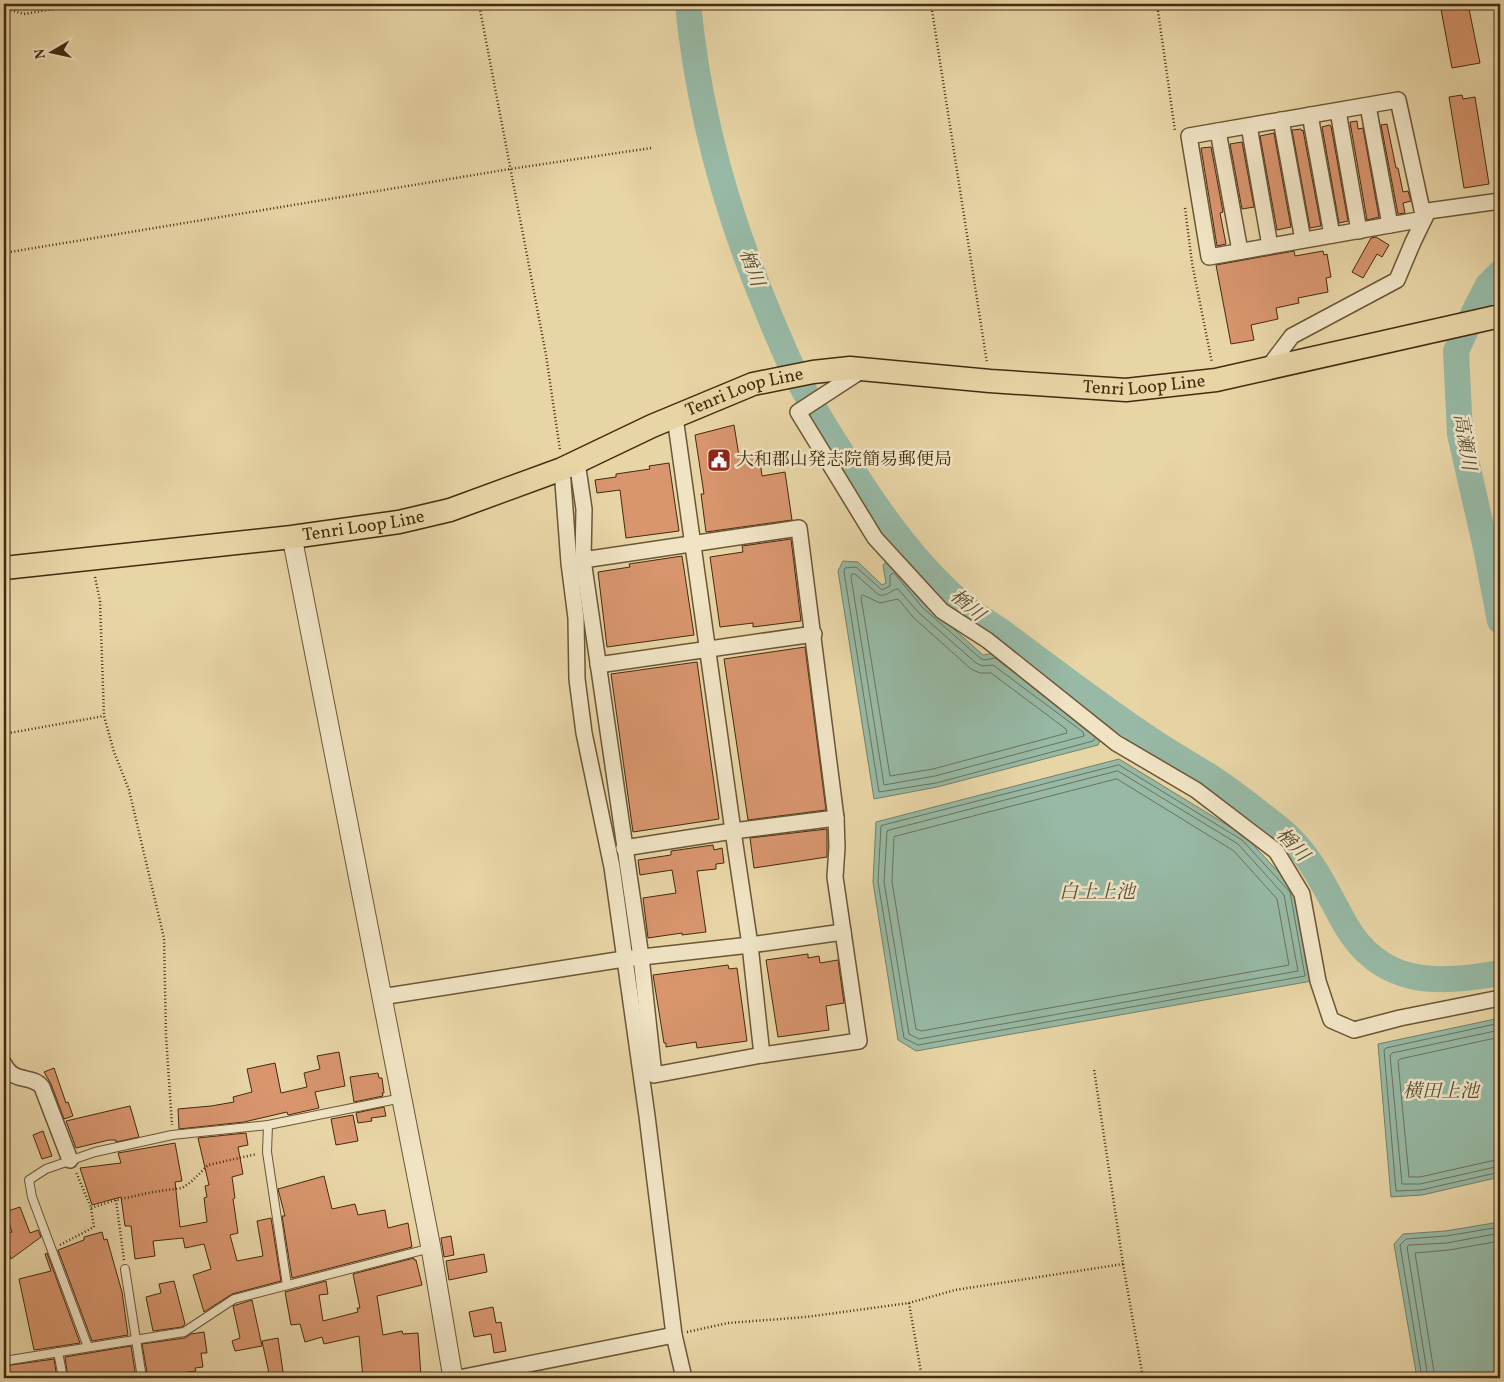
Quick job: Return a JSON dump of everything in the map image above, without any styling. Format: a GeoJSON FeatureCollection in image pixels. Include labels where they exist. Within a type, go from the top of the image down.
{"type":"FeatureCollection","features":[{"type":"Feature","properties":{"kind":"main road","name":"Tenri Loop Line"},"geometry":{"type":"LineString","coordinates":[[4,568],[292,537],[399,522],[450,510],[570,466],[675,416],[753,384],[784,377],[850,368],[990,381],[1126,390],[1216,380],[1498,316]]}},
{"type":"Feature","properties":{"kind":"street"},"geometry":{"type":"LineString","coordinates":[[1398,100],[1424,219],[1209,257],[1189,136],[1398,100]]}},
{"type":"Feature","properties":{"kind":"street"},"geometry":{"type":"LineString","coordinates":[[1368,106],[1390,225]]}},
{"type":"Feature","properties":{"kind":"street"},"geometry":{"type":"LineString","coordinates":[[1338,111],[1359,231]]}},
{"type":"Feature","properties":{"kind":"street"},"geometry":{"type":"LineString","coordinates":[[1310,115],[1332,235]]}},
{"type":"Feature","properties":{"kind":"street"},"geometry":{"type":"LineString","coordinates":[[1281,120],[1303,240]]}},
{"type":"Feature","properties":{"kind":"street"},"geometry":{"type":"LineString","coordinates":[[1249,126],[1270,246]]}},
{"type":"Feature","properties":{"kind":"street"},"geometry":{"type":"LineString","coordinates":[[1218,131],[1240,251]]}},
{"type":"Feature","properties":{"kind":"street"},"geometry":{"type":"LineString","coordinates":[[1267,369],[1292,336],[1397,280],[1428,211],[1500,201]]}},
{"type":"Feature","properties":{"kind":"street"},"geometry":{"type":"LineString","coordinates":[[864,369],[798,412],[875,538],[942,611],[987,640],[1116,743],[1196,790],[1276,851],[1302,894],[1318,980],[1331,1020],[1354,1030],[1400,1018],[1500,998]]}},
{"type":"Feature","properties":{"kind":"street"},"geometry":{"type":"LineString","coordinates":[[675,416],[750,945],[762,1055]]}},
{"type":"Feature","properties":{"kind":"street"},"geometry":{"type":"LineString","coordinates":[[570,466],[584,509],[583,560],[641,957],[654,1075],[762,1055],[859,1042],[835,877],[836,818],[799,528],[583,560]]}},
{"type":"Feature","properties":{"kind":"street"},"geometry":{"type":"LineString","coordinates":[[570,466],[569,563],[576,618],[579,688],[584,733],[612,867],[647,1116],[674,1335],[684,1378]]}},
{"type":"Feature","properties":{"kind":"street"},"geometry":{"type":"LineString","coordinates":[[292,537],[431,1248],[454,1378]]}},
{"type":"Feature","properties":{"kind":"street"},"geometry":{"type":"LineString","coordinates":[[598,665],[814,634]]}},
{"type":"Feature","properties":{"kind":"street"},"geometry":{"type":"LineString","coordinates":[[624,848],[733,831],[836,818]]}},
{"type":"Feature","properties":{"kind":"street"},"geometry":{"type":"LineString","coordinates":[[381,997],[624,959],[750,945],[843,932]]}},
{"type":"Feature","properties":{"kind":"street"},"geometry":{"type":"LineString","coordinates":[[4,1064],[12,1076],[39,1083],[42,1087],[70,1160]]}},
{"type":"Feature","properties":{"kind":"street"},"geometry":{"type":"LineString","coordinates":[[459,1378],[674,1335]]}},
{"type":"Feature","properties":{"kind":"lane"},"geometry":{"type":"LineString","coordinates":[[88,1347],[32,1197],[28,1180],[46,1169],[95,1152],[172,1135],[268,1125],[402,1098]]}},
{"type":"Feature","properties":{"kind":"lane"},"geometry":{"type":"LineString","coordinates":[[268,1125],[267,1152],[287,1285]]}},
{"type":"Feature","properties":{"kind":"lane"},"geometry":{"type":"LineString","coordinates":[[4,1361],[184,1332],[234,1299],[431,1248]]}},
{"type":"Feature","properties":{"kind":"lane"},"geometry":{"type":"LineString","coordinates":[[125,1269],[142,1378]]}},
{"type":"Feature","properties":{"kind":"lane"},"geometry":{"type":"LineString","coordinates":[[58,1352],[62,1378]]}},
{"type":"Feature","properties":{"kind":"path"},"geometry":{"type":"LineString","coordinates":[[5,4],[5,8],[24,14],[83,4]]}},
{"type":"Feature","properties":{"kind":"path"},"geometry":{"type":"LineString","coordinates":[[479,4],[546,355],[570,466]]}},
{"type":"Feature","properties":{"kind":"path"},"geometry":{"type":"LineString","coordinates":[[931,4],[990,381]]}},
{"type":"Feature","properties":{"kind":"path"},"geometry":{"type":"LineString","coordinates":[[4,253],[510,169],[651,148]]}},
{"type":"Feature","properties":{"kind":"path"},"geometry":{"type":"LineString","coordinates":[[92,558],[100,601],[104,716],[114,752],[129,790],[164,938],[166,1036],[172,1135]]}},
{"type":"Feature","properties":{"kind":"path"},"geometry":{"type":"LineString","coordinates":[[4,734],[104,716]]}},
{"type":"Feature","properties":{"kind":"path"},"geometry":{"type":"LineString","coordinates":[[1094,1069],[1123,1264],[1143,1378]]}},
{"type":"Feature","properties":{"kind":"path"},"geometry":{"type":"LineString","coordinates":[[91,1208],[116,1200],[182,1188],[208,1164],[267,1152]]}},
{"type":"Feature","properties":{"kind":"path"},"geometry":{"type":"LineString","coordinates":[[52,1250],[94,1227],[91,1208],[70,1160]]}},
{"type":"Feature","properties":{"kind":"path"},"geometry":{"type":"LineString","coordinates":[[116,1200],[125,1269]]}},
{"type":"Feature","properties":{"kind":"path"},"geometry":{"type":"LineString","coordinates":[[674,1335],[728,1323],[806,1317],[909,1304],[956,1290],[1123,1264]]}},
{"type":"Feature","properties":{"kind":"path"},"geometry":{"type":"LineString","coordinates":[[909,1304],[922,1378]]}},
{"type":"Feature","properties":{"kind":"water"},"geometry":{"type":"Polygon","coordinates":[[[889,560],[926,604],[983,655],[995,653],[1103,733],[1098,745],[937,787],[874,799],[838,571],[843,561],[858,562],[882,585],[886,583],[883,565],[889,560]]]}},
{"type":"Feature","properties":{"kind":"water","name":"白土上池"},"geometry":{"type":"Polygon","coordinates":[[[1119,759],[1245,836],[1295,890],[1312,981],[916,1051],[898,1040],[873,882],[876,822],[1119,759]]]}},
{"type":"Feature","properties":{"kind":"water","name":"横田上池"},"geometry":{"type":"Polygon","coordinates":[[[1500,1018],[1500,1177],[1422,1195],[1391,1197],[1378,1044],[1500,1018]]]}},
{"type":"Feature","properties":{"kind":"water"},"geometry":{"type":"Polygon","coordinates":[[[1500,1222],[1500,1378],[1417,1378],[1394,1244],[1403,1234],[1445,1231],[1500,1222]]]}},
{"type":"Feature","properties":{"kind":"building"},"geometry":{"type":"Polygon","coordinates":[[[1440,4],[1468,4],[1480,63],[1452,68],[1440,4]]]}},
{"type":"Feature","properties":{"kind":"building"},"geometry":{"type":"Polygon","coordinates":[[[1462,95],[1463,99],[1475,97],[1489,184],[1464,188],[1449,97],[1462,95]]]}},
{"type":"Feature","properties":{"kind":"building"},"geometry":{"type":"Polygon","coordinates":[[[1357,121],[1358,129],[1363,128],[1379,217],[1367,220],[1350,122],[1357,121]]]}},
{"type":"Feature","properties":{"kind":"building"},"geometry":{"type":"Polygon","coordinates":[[[1387,124],[1403,192],[1408,191],[1411,201],[1403,203],[1405,213],[1398,214],[1381,125],[1387,124]]]}},
{"type":"Feature","properties":{"kind":"building"},"geometry":{"type":"Polygon","coordinates":[[[1331,126],[1348,221],[1339,223],[1322,127],[1331,126]]]}},
{"type":"Feature","properties":{"kind":"building"},"geometry":{"type":"Polygon","coordinates":[[[1292,130],[1303,130],[1321,226],[1310,228],[1292,130]]]}},
{"type":"Feature","properties":{"kind":"building"},"geometry":{"type":"Polygon","coordinates":[[[1274,133],[1291,227],[1277,230],[1260,136],[1274,133]]]}},
{"type":"Feature","properties":{"kind":"building"},"geometry":{"type":"Polygon","coordinates":[[[1242,142],[1254,207],[1242,209],[1230,144],[1242,142]]]}},
{"type":"Feature","properties":{"kind":"building"},"geometry":{"type":"Polygon","coordinates":[[[1211,147],[1223,212],[1220,213],[1226,244],[1217,246],[1201,148],[1211,147]]]}},
{"type":"Feature","properties":{"kind":"building"},"geometry":{"type":"Polygon","coordinates":[[[1376,237],[1389,245],[1382,257],[1377,254],[1363,278],[1352,272],[1371,238],[1376,237]]]}},
{"type":"Feature","properties":{"kind":"building"},"geometry":{"type":"Polygon","coordinates":[[[1294,251],[1295,256],[1323,251],[1324,255],[1327,254],[1331,277],[1326,278],[1328,292],[1298,298],[1299,303],[1276,308],[1278,319],[1251,325],[1254,340],[1231,344],[1216,265],[1294,251]]]}},
{"type":"Feature","properties":{"kind":"building"},"geometry":{"type":"Polygon","coordinates":[[[734,425],[739,456],[759,453],[762,476],[785,472],[792,520],[706,532],[701,494],[704,494],[695,435],[734,425]]]}},
{"type":"Feature","properties":{"kind":"building"},"geometry":{"type":"Polygon","coordinates":[[[669,463],[679,531],[626,538],[620,490],[597,493],[595,480],[616,477],[616,474],[650,469],[649,466],[669,463]]]}},
{"type":"Feature","properties":{"kind":"building"},"geometry":{"type":"Polygon","coordinates":[[[791,539],[801,621],[753,627],[753,623],[720,627],[710,557],[743,552],[742,546],[791,539]]]}},
{"type":"Feature","properties":{"kind":"building"},"geometry":{"type":"Polygon","coordinates":[[[682,556],[694,635],[607,647],[598,572],[630,567],[629,564],[682,556]]]}},
{"type":"Feature","properties":{"kind":"building"},"geometry":{"type":"Polygon","coordinates":[[[805,647],[826,810],[748,820],[724,659],[805,647]]]}},
{"type":"Feature","properties":{"kind":"building"},"geometry":{"type":"Polygon","coordinates":[[[697,662],[719,819],[633,832],[611,674],[697,662]]]}},
{"type":"Feature","properties":{"kind":"building"},"geometry":{"type":"Polygon","coordinates":[[[827,829],[827,857],[754,868],[750,838],[827,829]]]}},
{"type":"Feature","properties":{"kind":"building"},"geometry":{"type":"Polygon","coordinates":[[[713,845],[714,850],[722,848],[724,863],[716,864],[716,869],[697,871],[706,932],[648,938],[643,898],[676,893],[672,870],[640,875],[638,860],[671,855],[671,851],[713,845]]]}},
{"type":"Feature","properties":{"kind":"building"},"geometry":{"type":"Polygon","coordinates":[[[808,954],[808,958],[819,956],[820,963],[838,960],[844,1003],[826,1006],[829,1030],[778,1037],[766,960],[808,954]]]}},
{"type":"Feature","properties":{"kind":"building"},"geometry":{"type":"Polygon","coordinates":[[[728,965],[729,969],[737,968],[747,1041],[697,1048],[696,1042],[666,1047],[653,975],[728,965]]]}},
{"type":"Feature","properties":{"kind":"building"},"geometry":{"type":"Polygon","coordinates":[[[339,1052],[345,1086],[315,1092],[319,1108],[288,1115],[287,1112],[244,1122],[179,1129],[178,1109],[234,1102],[233,1097],[252,1092],[247,1069],[275,1063],[281,1093],[307,1087],[304,1073],[320,1069],[317,1056],[339,1052]]]}},
{"type":"Feature","properties":{"kind":"building"},"geometry":{"type":"Polygon","coordinates":[[[54,1068],[66,1103],[68,1102],[73,1116],[64,1119],[51,1084],[44,1072],[54,1068]]]}},
{"type":"Feature","properties":{"kind":"building"},"geometry":{"type":"Polygon","coordinates":[[[378,1073],[379,1078],[382,1078],[383,1096],[354,1102],[350,1077],[378,1073]]]}},
{"type":"Feature","properties":{"kind":"building"},"geometry":{"type":"Polygon","coordinates":[[[130,1106],[139,1137],[116,1142],[116,1140],[109,1140],[76,1148],[66,1121],[130,1106]]]}},
{"type":"Feature","properties":{"kind":"building"},"geometry":{"type":"Polygon","coordinates":[[[384,1107],[386,1116],[371,1118],[372,1121],[358,1123],[356,1113],[384,1107]]]}},
{"type":"Feature","properties":{"kind":"building"},"geometry":{"type":"Polygon","coordinates":[[[353,1115],[358,1141],[336,1145],[331,1119],[353,1115]]]}},
{"type":"Feature","properties":{"kind":"building"},"geometry":{"type":"Polygon","coordinates":[[[43,1131],[52,1156],[42,1159],[33,1135],[43,1131]]]}},
{"type":"Feature","properties":{"kind":"building"},"geometry":{"type":"Polygon","coordinates":[[[246,1133],[248,1145],[238,1147],[243,1174],[232,1177],[238,1233],[230,1235],[237,1261],[263,1256],[257,1221],[271,1218],[281,1281],[232,1294],[204,1312],[193,1275],[211,1269],[204,1244],[185,1248],[183,1238],[153,1241],[155,1256],[135,1259],[131,1226],[125,1226],[121,1197],[92,1205],[80,1168],[121,1163],[118,1153],[175,1143],[182,1181],[175,1182],[180,1227],[207,1222],[204,1198],[207,1197],[205,1186],[209,1185],[198,1138],[246,1133]]]}},
{"type":"Feature","properties":{"kind":"building"},"geometry":{"type":"Polygon","coordinates":[[[324,1176],[332,1209],[355,1204],[358,1215],[385,1210],[388,1228],[408,1223],[412,1247],[292,1278],[282,1216],[285,1216],[278,1189],[324,1176]]]}},
{"type":"Feature","properties":{"kind":"building"},"geometry":{"type":"Polygon","coordinates":[[[20,1207],[30,1233],[38,1230],[41,1237],[11,1259],[4,1240],[4,1235],[12,1232],[5,1212],[20,1207]]]}},
{"type":"Feature","properties":{"kind":"building"},"geometry":{"type":"Polygon","coordinates":[[[102,1232],[104,1240],[107,1239],[122,1292],[128,1335],[92,1341],[58,1250],[84,1240],[84,1237],[102,1232]]]}},
{"type":"Feature","properties":{"kind":"building"},"geometry":{"type":"Polygon","coordinates":[[[451,1236],[454,1255],[444,1257],[441,1238],[451,1236]]]}},
{"type":"Feature","properties":{"kind":"building"},"geometry":{"type":"Polygon","coordinates":[[[47,1253],[80,1343],[34,1350],[19,1279],[51,1271],[45,1254],[47,1253]]]}},
{"type":"Feature","properties":{"kind":"building"},"geometry":{"type":"Polygon","coordinates":[[[484,1254],[487,1272],[449,1280],[446,1261],[484,1254]]]}},
{"type":"Feature","properties":{"kind":"building"},"geometry":{"type":"Polygon","coordinates":[[[414,1258],[422,1285],[377,1296],[383,1335],[402,1331],[403,1334],[418,1333],[421,1376],[363,1378],[359,1336],[324,1344],[322,1337],[305,1342],[300,1324],[291,1325],[285,1292],[326,1281],[328,1294],[319,1295],[323,1321],[358,1312],[357,1308],[360,1308],[353,1274],[414,1258]]]}},
{"type":"Feature","properties":{"kind":"building"},"geometry":{"type":"Polygon","coordinates":[[[174,1281],[185,1324],[182,1327],[153,1331],[146,1297],[161,1293],[159,1284],[174,1281]]]}},
{"type":"Feature","properties":{"kind":"building"},"geometry":{"type":"Polygon","coordinates":[[[252,1300],[262,1346],[235,1351],[232,1341],[240,1338],[233,1306],[252,1300]]]}},
{"type":"Feature","properties":{"kind":"building"},"geometry":{"type":"Polygon","coordinates":[[[493,1307],[496,1323],[501,1322],[506,1351],[494,1353],[491,1334],[474,1337],[469,1312],[493,1307]]]}},
{"type":"Feature","properties":{"kind":"building"},"geometry":{"type":"Polygon","coordinates":[[[204,1332],[207,1353],[201,1353],[203,1367],[195,1368],[196,1371],[179,1373],[180,1378],[148,1378],[142,1344],[185,1338],[191,1334],[204,1332]]]}},
{"type":"Feature","properties":{"kind":"building"},"geometry":{"type":"Polygon","coordinates":[[[278,1338],[284,1378],[270,1378],[262,1341],[278,1338]]]}},
{"type":"Feature","properties":{"kind":"building"},"geometry":{"type":"Polygon","coordinates":[[[131,1346],[136,1378],[68,1378],[65,1357],[131,1346]]]}},
{"type":"Feature","properties":{"kind":"building"},"geometry":{"type":"Polygon","coordinates":[[[54,1359],[57,1378],[4,1378],[4,1366],[54,1359]]]}},
{"type":"Feature","properties":{"kind":"waterway","name":"楢川"},"geometry":{"type":"LineString","coordinates":[[688,4],[699,83],[716,161],[753,275],[797,377],[855,474],[904,544],[932,576],[968,609],[1158,745],[1227,788],[1280,829],[1309,861],[1359,945],[1376,960],[1393,970],[1412,976],[1433,979],[1477,977],[1500,973]]}},
{"type":"Feature","properties":{"kind":"waterway","name":"高瀬川"},"geometry":{"type":"LineString","coordinates":[[1500,273],[1488,285],[1456,351],[1460,434],[1486,548],[1500,621]]}},
{"type":"Feature","properties":{"kind":"place","name":"大和郡山発志院簡易郵便局"},"geometry":{"type":"Point","coordinates":[719,460]}}]}
